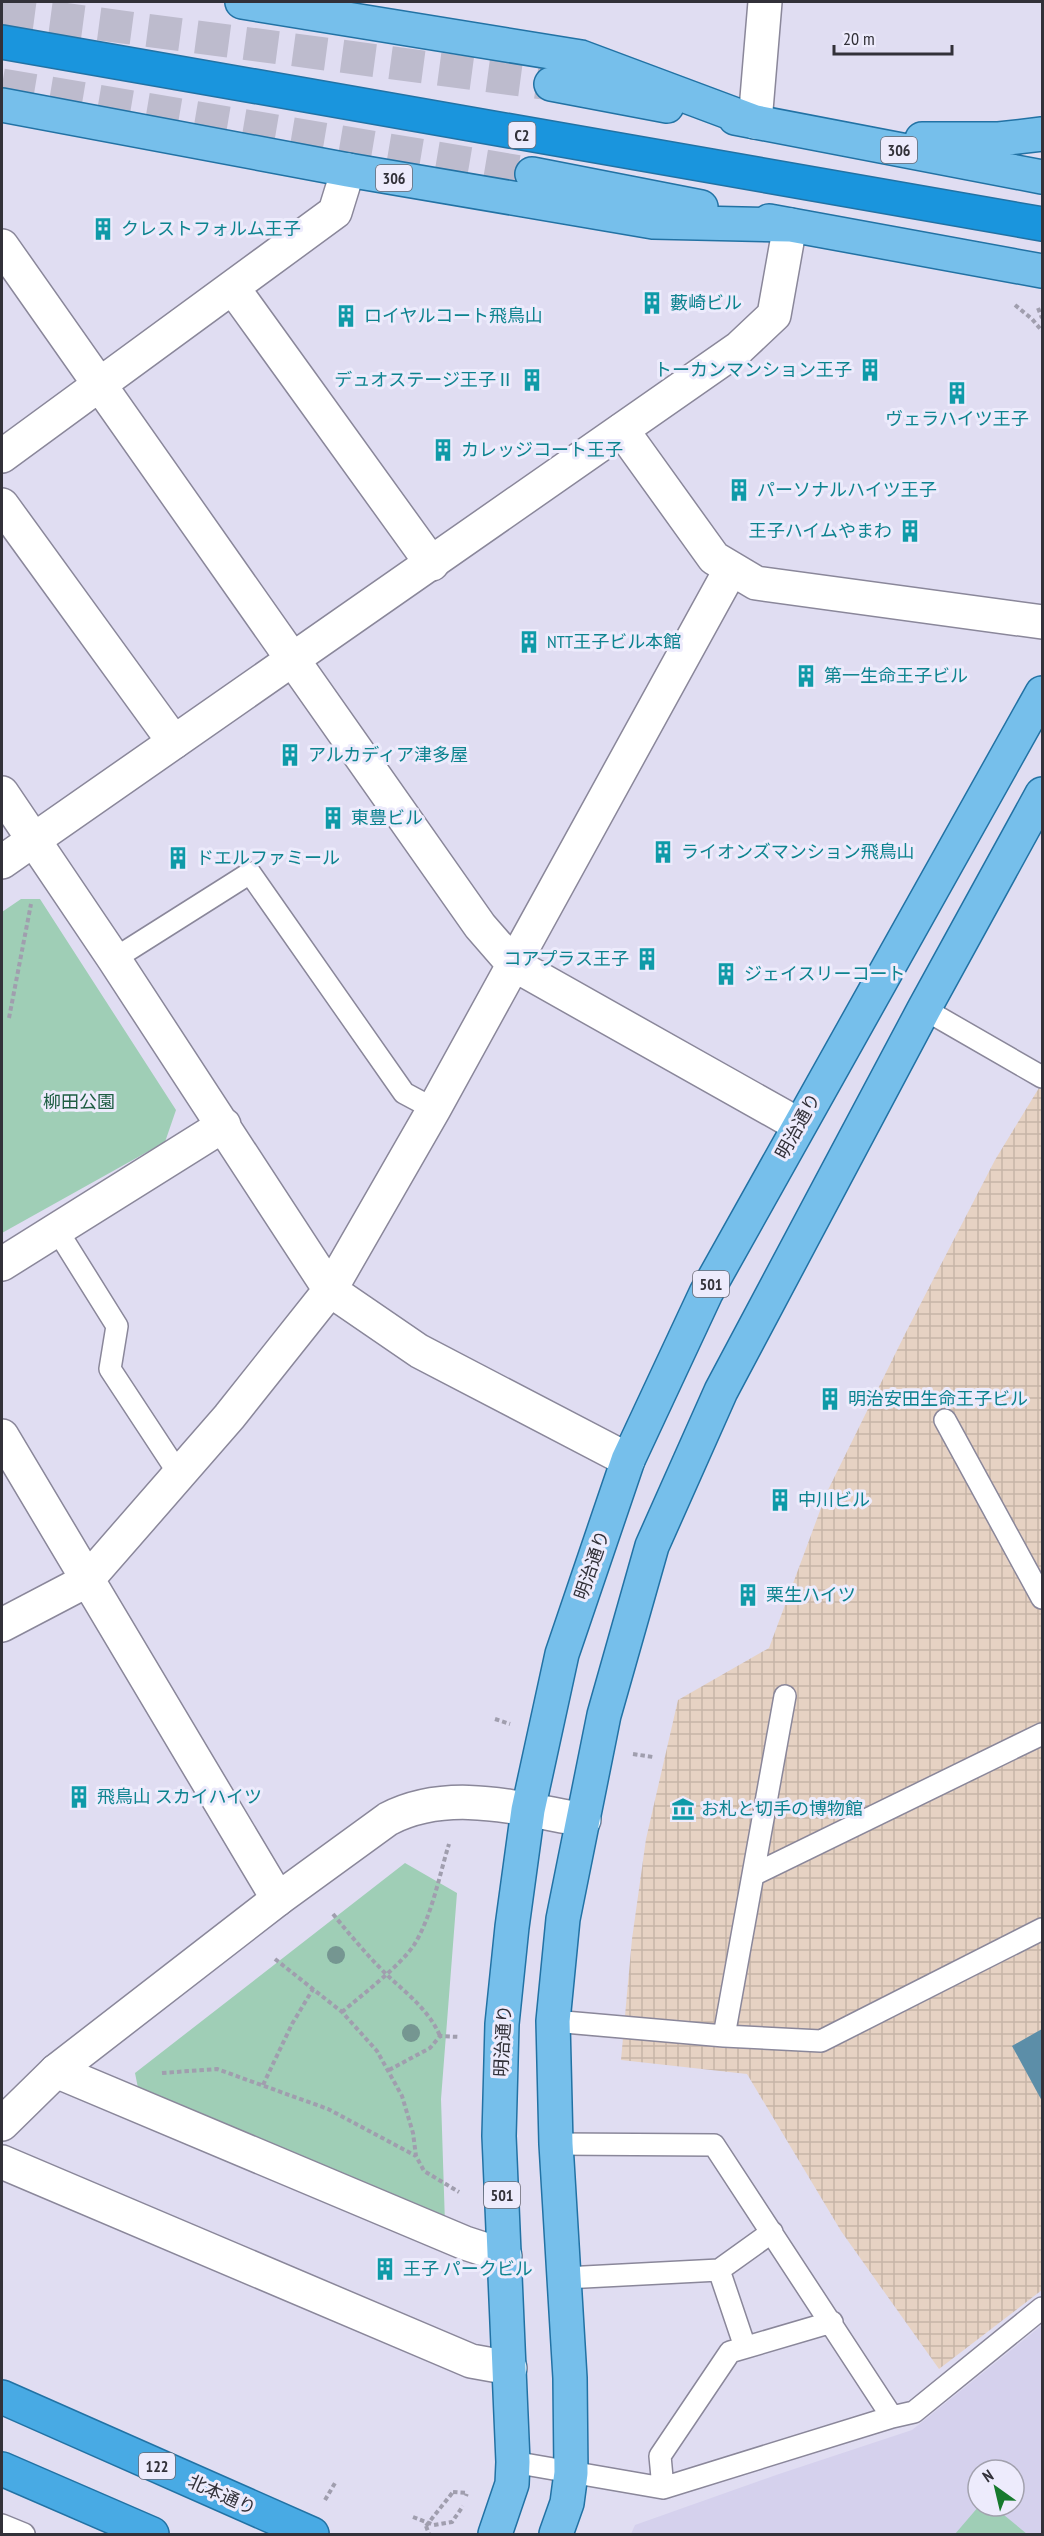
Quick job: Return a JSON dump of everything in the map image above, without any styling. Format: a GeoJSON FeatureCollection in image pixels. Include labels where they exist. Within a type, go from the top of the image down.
{"type":"FeatureCollection","features":[{"type":"Feature","properties":{"kind":"highway","name":"C2"},"geometry":{"type":"LineString","coordinates":[[2,42],[734,172],[1042,224]]}},
{"type":"Feature","properties":{"kind":"highway","name":"C2"},"geometry":{"type":"LineString","coordinates":[[2,65],[629,169],[1042,242]]}},
{"type":"Feature","properties":{"kind":"highway","name":"北本通り"},"geometry":{"type":"LineString","coordinates":[[2,2397],[312,2535]]}},
{"type":"Feature","properties":{"kind":"highway"},"geometry":{"type":"LineString","coordinates":[[2,2469],[152,2535]]}},
{"type":"Feature","properties":{"kind":"main road","name":"306"},"geometry":{"type":"LineString","coordinates":[[242,2],[581,57],[755,122]]}},
{"type":"Feature","properties":{"kind":"main road","name":"306"},"geometry":{"type":"LineString","coordinates":[[550,84],[1042,177]]}},
{"type":"Feature","properties":{"kind":"main road","name":"306"},"geometry":{"type":"LineString","coordinates":[[2,105],[348,170],[653,222],[790,225]]}},
{"type":"Feature","properties":{"kind":"main road"},"geometry":{"type":"LineString","coordinates":[[836,138],[999,139],[1042,134]]}},
{"type":"Feature","properties":{"kind":"main road","name":"306"},"geometry":{"type":"LineString","coordinates":[[532,174],[790,225],[1042,271]]}},
{"type":"Feature","properties":{"kind":"main road","name":"明治通り"},"geometry":{"type":"LineString","coordinates":[[495,2535],[512,2484],[513,2462],[499,2136],[502,2024],[528,1810],[562,1654],[628,1460],[706,1293],[1042,693]]}},
{"type":"Feature","properties":{"kind":"main road"},"geometry":{"type":"LineString","coordinates":[[556,2535],[567,2503],[571,2473],[565,2278],[556,2144],[553,2021],[564,1919],[604,1715],[652,1546],[721,1391],[1042,794]]}},
{"type":"Feature","properties":{"kind":"street"},"geometry":{"type":"LineString","coordinates":[[755,122],[765,2]]}},
{"type":"Feature","properties":{"kind":"street"},"geometry":{"type":"LineString","coordinates":[[2,456],[335,212],[348,170]]}},
{"type":"Feature","properties":{"kind":"street"},"geometry":{"type":"LineString","coordinates":[[2,862],[739,348],[774,315],[790,225]]}},
{"type":"Feature","properties":{"kind":"street"},"geometry":{"type":"LineString","coordinates":[[2,246],[480,926],[513,964],[799,1125]]}},
{"type":"Feature","properties":{"kind":"street"},"geometry":{"type":"LineString","coordinates":[[233,288],[432,564]]}},
{"type":"Feature","properties":{"kind":"street"},"geometry":{"type":"LineString","coordinates":[[622,430],[714,558],[756,583],[1042,622]]}},
{"type":"Feature","properties":{"kind":"street"},"geometry":{"type":"LineString","coordinates":[[2,505],[174,742]]}},
{"type":"Feature","properties":{"kind":"street"},"geometry":{"type":"LineString","coordinates":[[2,1625],[86,1581],[229,1417],[330,1290],[434,1109],[731,569]]}},
{"type":"Feature","properties":{"kind":"street"},"geometry":{"type":"LineString","coordinates":[[2,792],[224,1125],[330,1290],[419,1351],[628,1460]]}},
{"type":"Feature","properties":{"kind":"street"},"geometry":{"type":"LineString","coordinates":[[2,1264],[224,1125]]}},
{"type":"Feature","properties":{"kind":"street"},"geometry":{"type":"LineString","coordinates":[[2,1436],[86,1581],[278,1899]]}},
{"type":"Feature","properties":{"kind":"street"},"geometry":{"type":"LineString","coordinates":[[2,2124],[56,2071],[278,1899],[388,1819],[408,1808],[437,1802],[467,1801],[584,1820]]}},
{"type":"Feature","properties":{"kind":"street"},"geometry":{"type":"LineString","coordinates":[[56,2071],[465,2242],[505,2256]]}},
{"type":"Feature","properties":{"kind":"street"},"geometry":{"type":"LineString","coordinates":[[2,2162],[471,2361],[510,2368]]}},
{"type":"Feature","properties":{"kind":"lane"},"geometry":{"type":"LineString","coordinates":[[114,959],[250,873],[404,1093],[434,1109]]}},
{"type":"Feature","properties":{"kind":"lane"},"geometry":{"type":"LineString","coordinates":[[924,1010],[1042,1077]]}},
{"type":"Feature","properties":{"kind":"lane"},"geometry":{"type":"LineString","coordinates":[[57,1230],[117,1326],[110,1369],[179,1474]]}},
{"type":"Feature","properties":{"kind":"lane"},"geometry":{"type":"LineString","coordinates":[[945,1420],[1042,1598]]}},
{"type":"Feature","properties":{"kind":"lane"},"geometry":{"type":"LineString","coordinates":[[724,2036],[785,1696]]}},
{"type":"Feature","properties":{"kind":"lane"},"geometry":{"type":"LineString","coordinates":[[753,1875],[1042,1734]]}},
{"type":"Feature","properties":{"kind":"lane"},"geometry":{"type":"LineString","coordinates":[[553,2021],[724,2036],[821,2041],[1042,1929]]}},
{"type":"Feature","properties":{"kind":"lane"},"geometry":{"type":"LineString","coordinates":[[556,2144],[714,2145],[832,2322],[892,2417]]}},
{"type":"Feature","properties":{"kind":"lane"},"geometry":{"type":"LineString","coordinates":[[565,2278],[719,2270],[772,2232]]}},
{"type":"Feature","properties":{"kind":"lane"},"geometry":{"type":"LineString","coordinates":[[719,2270],[745,2347]]}},
{"type":"Feature","properties":{"kind":"lane"},"geometry":{"type":"LineString","coordinates":[[513,2462],[663,2488],[914,2412],[1042,2308]]}},
{"type":"Feature","properties":{"kind":"lane"},"geometry":{"type":"LineString","coordinates":[[663,2488],[660,2456],[730,2352],[832,2322]]}},
{"type":"Feature","properties":{"kind":"lane"},"geometry":{"type":"LineString","coordinates":[[2,2525],[24,2535]]}},
{"type":"Feature","properties":{"kind":"path"},"geometry":{"type":"LineString","coordinates":[[1015,304],[1042,331]]}},
{"type":"Feature","properties":{"kind":"path"},"geometry":{"type":"LineString","coordinates":[[9,1018],[32,899]]}},
{"type":"Feature","properties":{"kind":"path"},"geometry":{"type":"LineString","coordinates":[[631,1753],[653,1757]]}},
{"type":"Feature","properties":{"kind":"path"},"geometry":{"type":"LineString","coordinates":[[342,2012],[386,1974],[413,1946],[425,1918],[449,1844]]}},
{"type":"Feature","properties":{"kind":"path"},"geometry":{"type":"LineString","coordinates":[[333,1914],[386,1974],[422,2007],[436,2026],[440,2037]]}},
{"type":"Feature","properties":{"kind":"path"},"geometry":{"type":"LineString","coordinates":[[275,1959],[342,2012],[377,2051],[402,2096],[413,2133],[416,2156],[424,2171],[459,2192]]}},
{"type":"Feature","properties":{"kind":"path"},"geometry":{"type":"LineString","coordinates":[[263,2085],[292,2024],[313,1989]]}},
{"type":"Feature","properties":{"kind":"path"},"geometry":{"type":"LineString","coordinates":[[389,2070],[430,2048],[440,2037],[459,2037]]}},
{"type":"Feature","properties":{"kind":"path"},"geometry":{"type":"LineString","coordinates":[[160,2073],[217,2069],[328,2109],[416,2156]]}},
{"type":"Feature","properties":{"kind":"path"},"geometry":{"type":"LineString","coordinates":[[320,2498],[327,2500],[334,2483]]}},
{"type":"Feature","properties":{"kind":"path"},"geometry":{"type":"LineString","coordinates":[[413,2517],[434,2525],[452,2522],[462,2509],[467,2493],[453,2492],[426,2526],[429,2535]]}},
{"type":"Feature","properties":{"kind":"shaded area"},"geometry":{"type":"Polygon","coordinates":[[[1042,1083],[1042,2290],[939,2369],[841,2231],[747,2074],[621,2060],[632,1939],[646,1839],[678,1700],[769,1648],[827,1492],[995,1160],[1042,1083]]]}},
{"type":"Feature","properties":{"kind":"shaded area"},"geometry":{"type":"Polygon","coordinates":[[[1042,2325],[1042,2534],[631,2534],[635,2525],[912,2430],[1042,2325]]]}},
{"type":"Feature","properties":{"kind":"green space","name":"柳田公園"},"geometry":{"type":"Polygon","coordinates":[[[21,899],[40,899],[176,1110],[165,1142],[2,1233],[2,912],[21,899]]]}},
{"type":"Feature","properties":{"kind":"green space"},"geometry":{"type":"Polygon","coordinates":[[[405,1863],[457,1893],[441,2099],[445,2224],[139,2093],[135,2073],[405,1863]]]}},
{"type":"Feature","properties":{"kind":"green space"},"geometry":{"type":"Polygon","coordinates":[[[969,2518],[1008,2518],[1027,2534],[955,2534],[969,2518]]]}},
{"type":"Feature","properties":{"kind":"water"},"geometry":{"type":"Polygon","coordinates":[[[1042,2029],[1042,2101],[1012,2046],[1042,2029]]]}},
{"type":"Feature","properties":{"kind":"tunnel"},"geometry":{"type":"LineString","coordinates":[[2,11],[551,84]]}},
{"type":"Feature","properties":{"kind":"tunnel"},"geometry":{"type":"LineString","coordinates":[[2,85],[532,174]]}},
{"type":"Feature","properties":{"kind":"place","name":"クレストフォルム王子"},"geometry":{"type":"Point","coordinates":[103,229]}},
{"type":"Feature","properties":{"kind":"place","name":"藪崎ビル"},"geometry":{"type":"Point","coordinates":[652,303]}},
{"type":"Feature","properties":{"kind":"place","name":"ロイヤルコート飛鳥山"},"geometry":{"type":"Point","coordinates":[346,316]}},
{"type":"Feature","properties":{"kind":"place","name":"トーカンマンション王子"},"geometry":{"type":"Point","coordinates":[870,370]}},
{"type":"Feature","properties":{"kind":"place","name":"デュオステージ王子Ⅱ"},"geometry":{"type":"Point","coordinates":[532,380]}},
{"type":"Feature","properties":{"kind":"place","name":"ヴェラハイツ王子"},"geometry":{"type":"Point","coordinates":[957,393]}},
{"type":"Feature","properties":{"kind":"place","name":"カレッジコート王子"},"geometry":{"type":"Point","coordinates":[443,450]}},
{"type":"Feature","properties":{"kind":"place","name":"パーソナルハイツ王子"},"geometry":{"type":"Point","coordinates":[739,490]}},
{"type":"Feature","properties":{"kind":"place","name":"王子ハイムやまわ"},"geometry":{"type":"Point","coordinates":[910,531]}},
{"type":"Feature","properties":{"kind":"place","name":"NTT王子ビル本館"},"geometry":{"type":"Point","coordinates":[529,642]}},
{"type":"Feature","properties":{"kind":"place","name":"第一生命王子ビル"},"geometry":{"type":"Point","coordinates":[806,676]}},
{"type":"Feature","properties":{"kind":"place","name":"アルカディア津多屋"},"geometry":{"type":"Point","coordinates":[290,755]}},
{"type":"Feature","properties":{"kind":"place","name":"東豊ビル"},"geometry":{"type":"Point","coordinates":[333,818]}},
{"type":"Feature","properties":{"kind":"place","name":"ライオンズマンション飛鳥山"},"geometry":{"type":"Point","coordinates":[663,852]}},
{"type":"Feature","properties":{"kind":"place","name":"ドエルファミール"},"geometry":{"type":"Point","coordinates":[178,858]}},
{"type":"Feature","properties":{"kind":"place","name":"コアプラス王子"},"geometry":{"type":"Point","coordinates":[647,959]}},
{"type":"Feature","properties":{"kind":"place","name":"ジェイスリーコート"},"geometry":{"type":"Point","coordinates":[726,974]}},
{"type":"Feature","properties":{"kind":"place","name":"明治安田生命王子ビル"},"geometry":{"type":"Point","coordinates":[830,1399]}},
{"type":"Feature","properties":{"kind":"place","name":"中川ビル"},"geometry":{"type":"Point","coordinates":[780,1500]}},
{"type":"Feature","properties":{"kind":"place","name":"栗生ハイツ"},"geometry":{"type":"Point","coordinates":[748,1595]}},
{"type":"Feature","properties":{"kind":"place","name":"飛鳥山 スカイハイツ"},"geometry":{"type":"Point","coordinates":[79,1797]}},
{"type":"Feature","properties":{"kind":"place","name":"お札と切手の博物館"},"geometry":{"type":"Point","coordinates":[683,1809]}},
{"type":"Feature","properties":{"kind":"place","name":"王子 パークビル"},"geometry":{"type":"Point","coordinates":[385,2269]}}]}
